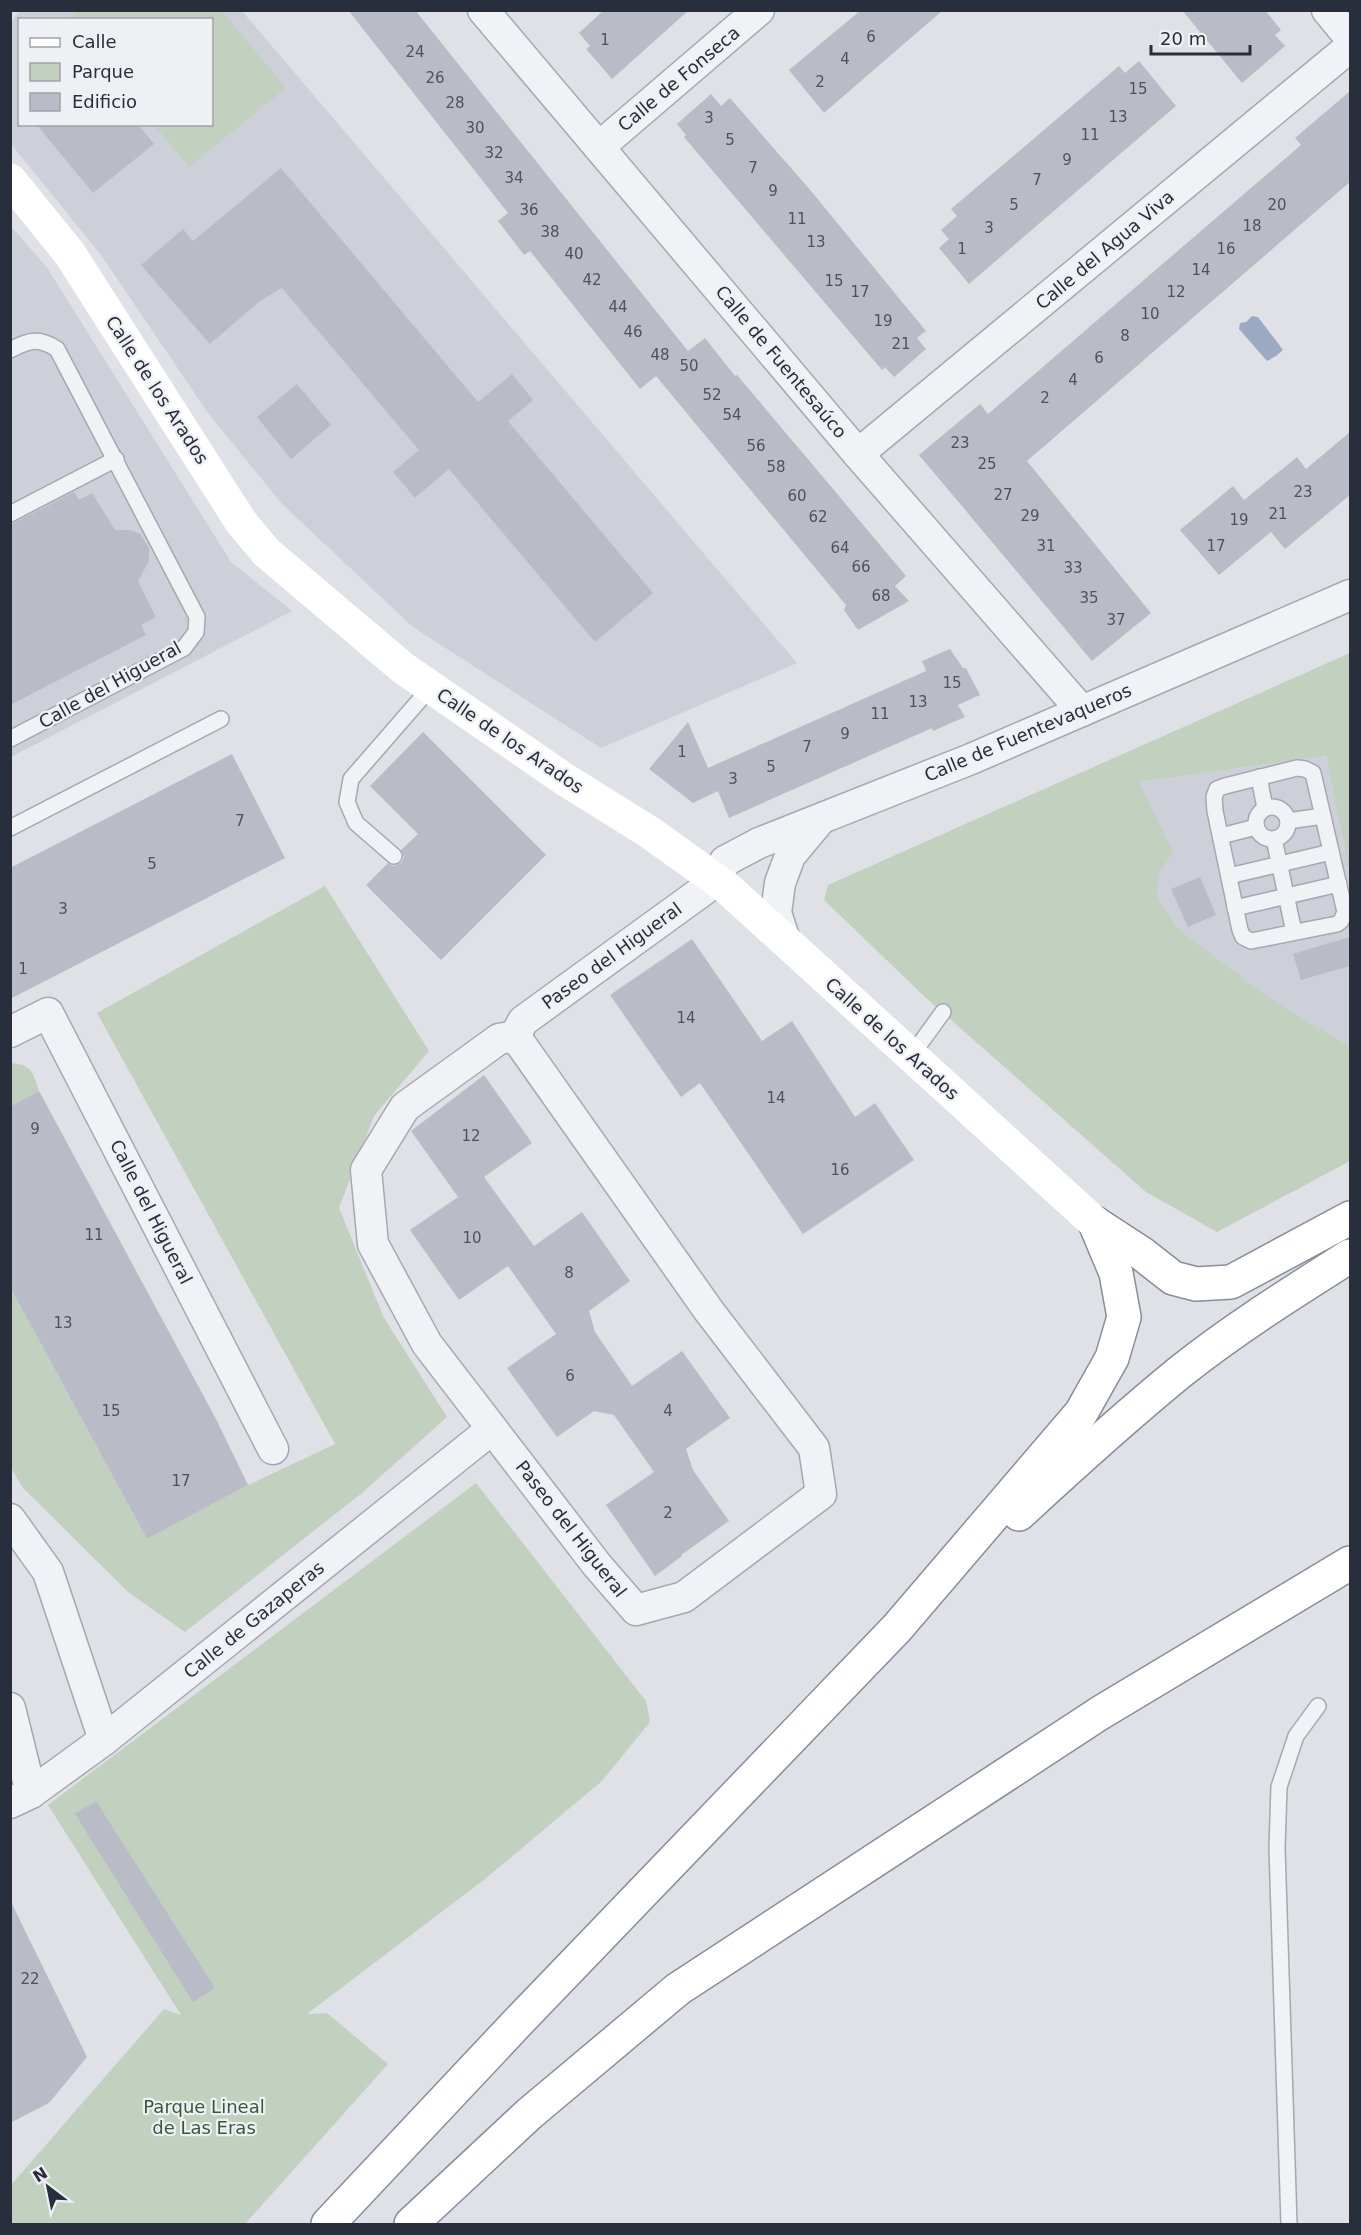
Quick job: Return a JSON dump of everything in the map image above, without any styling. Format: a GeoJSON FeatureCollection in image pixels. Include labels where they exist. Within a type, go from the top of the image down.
{"type":"FeatureCollection","features":[{"type":"Feature","properties":{"kind":"main road","name":"Calle de los Arados"},"geometry":{"type":"LineString","coordinates":[[10,180],[70,254],[241,522],[266,552],[403,668],[564,779],[649,832],[726,887],[1095,1223],[1141,1253],[1173,1278],[1196,1284],[1231,1282],[1350,1218]]}},
{"type":"Feature","properties":{"kind":"main road"},"geometry":{"type":"LineString","coordinates":[[897,1628],[1082,1413],[1112,1358],[1124,1317],[1116,1274],[1095,1223]]}},
{"type":"Feature","properties":{"kind":"main road"},"geometry":{"type":"LineString","coordinates":[[328,2224],[519,2021],[897,1628],[1086,1452],[1182,1371],[1272,1305],[1350,1256]]}},
{"type":"Feature","properties":{"kind":"main road"},"geometry":{"type":"LineString","coordinates":[[411,2224],[529,2114],[678,1989],[1101,1713],[1350,1563]]}},
{"type":"Feature","properties":{"kind":"street","name":"Calle de Fuentesaúco"},"geometry":{"type":"LineString","coordinates":[[483,10],[858,454],[1082,711]]}},
{"type":"Feature","properties":{"kind":"street","name":"Calle de Fonseca"},"geometry":{"type":"LineString","coordinates":[[599,147],[759,10]]}},
{"type":"Feature","properties":{"kind":"street"},"geometry":{"type":"LineString","coordinates":[[1328,10],[1350,38]]}},
{"type":"Feature","properties":{"kind":"street","name":"Calle del Agua Viva"},"geometry":{"type":"LineString","coordinates":[[858,454],[1350,47]]}},
{"type":"Feature","properties":{"kind":"street","name":"Calle de Fuentevaqueros"},"geometry":{"type":"LineString","coordinates":[[716,880],[725,861],[759,843],[1082,711],[1350,595]]}},
{"type":"Feature","properties":{"kind":"street"},"geometry":{"type":"LineString","coordinates":[[785,940],[776,913],[780,883],[790,856],[821,819]]}},
{"type":"Feature","properties":{"kind":"street","name":"Paseo del Higueral"},"geometry":{"type":"LineString","coordinates":[[515,1036],[522,1021],[716,880]]}},
{"type":"Feature","properties":{"kind":"street","name":"Calle del Higueral"},"geometry":{"type":"LineString","coordinates":[[10,1032],[48,1013],[273,1449]]}},
{"type":"Feature","properties":{"kind":"street","name":"Paseo del Higueral"},"geometry":{"type":"LineString","coordinates":[[515,1036],[709,1311],[814,1448],[820,1494],[684,1597],[636,1610],[597,1565],[427,1344],[373,1245],[366,1170],[405,1107],[499,1039],[515,1036]]}},
{"type":"Feature","properties":{"kind":"street","name":"Calle de Gazaperas"},"geometry":{"type":"LineString","coordinates":[[21,1798],[104,1740],[492,1429]]}},
{"type":"Feature","properties":{"kind":"street"},"geometry":{"type":"LineString","coordinates":[[10,1519],[48,1572],[104,1740]]}},
{"type":"Feature","properties":{"kind":"street"},"geometry":{"type":"LineString","coordinates":[[10,1708],[21,1798]]}},
{"type":"Feature","properties":{"kind":"lane","name":"Calle del Higueral"},"geometry":{"type":"LineString","coordinates":[[10,350],[26,342],[46,342],[57,349],[196,617],[196,632],[184,648],[10,739]]}},
{"type":"Feature","properties":{"kind":"lane"},"geometry":{"type":"LineString","coordinates":[[10,514],[116,459]]}},
{"type":"Feature","properties":{"kind":"lane"},"geometry":{"type":"LineString","coordinates":[[394,856],[356,823],[347,802],[351,778],[431,687]]}},
{"type":"Feature","properties":{"kind":"lane"},"geometry":{"type":"LineString","coordinates":[[10,828],[221,719]]}},
{"type":"Feature","properties":{"kind":"lane"},"geometry":{"type":"LineString","coordinates":[[1298,768],[1305,769],[1313,773],[1323,816],[1345,912],[1341,921],[1337,924],[1251,941],[1243,937],[1215,810],[1214,796],[1217,789],[1298,768]]}},
{"type":"Feature","properties":{"kind":"lane"},"geometry":{"type":"LineString","coordinates":[[1259,777],[1265,808]]}},
{"type":"Feature","properties":{"kind":"lane"},"geometry":{"type":"LineString","coordinates":[[1277,807],[1286,815],[1288,821],[1287,829],[1282,836],[1274,839],[1263,836],[1256,827],[1257,816],[1265,808],[1277,807]]}},
{"type":"Feature","properties":{"kind":"lane"},"geometry":{"type":"LineString","coordinates":[[1288,821],[1323,816]]}},
{"type":"Feature","properties":{"kind":"lane"},"geometry":{"type":"LineString","coordinates":[[1221,836],[1256,827]]}},
{"type":"Feature","properties":{"kind":"lane"},"geometry":{"type":"LineString","coordinates":[[1274,839],[1294,932]]}},
{"type":"Feature","properties":{"kind":"lane"},"geometry":{"type":"LineString","coordinates":[[1229,876],[1330,852]]}},
{"type":"Feature","properties":{"kind":"lane"},"geometry":{"type":"LineString","coordinates":[[1235,908],[1339,884]]}},
{"type":"Feature","properties":{"kind":"lane"},"geometry":{"type":"LineString","coordinates":[[911,1056],[943,1012]]}},
{"type":"Feature","properties":{"kind":"lane"},"geometry":{"type":"LineString","coordinates":[[1288,2224],[1277,1848],[1279,1787],[1296,1736],[1318,1706]]}},
{"type":"Feature","properties":{"kind":"shaded area"},"geometry":{"type":"Polygon","coordinates":[[[19,11],[242,11],[797,663],[601,748],[413,627],[282,504],[208,413],[101,255],[11,144],[10,25],[19,11]]]}},
{"type":"Feature","properties":{"kind":"shaded area"},"geometry":{"type":"Polygon","coordinates":[[[10,225],[48,269],[231,562],[292,611],[11,757],[10,225]]]}},
{"type":"Feature","properties":{"kind":"shaded area"},"geometry":{"type":"Polygon","coordinates":[[[1326,756],[1350,875],[1350,1047],[1270,998],[1176,927],[1157,895],[1159,873],[1139,782],[1326,756]]]}},
{"type":"Feature","properties":{"kind":"green space"},"geometry":{"type":"Polygon","coordinates":[[[78,11],[222,11],[286,88],[189,167],[155,126],[213,126],[213,18],[68,18],[78,11]]]}},
{"type":"Feature","properties":{"kind":"green space"},"geometry":{"type":"Polygon","coordinates":[[[1350,653],[1350,875],[1326,756],[1139,782],[1173,852],[1159,873],[1157,895],[1176,927],[1270,998],[1350,1047],[1350,1161],[1217,1232],[1146,1192],[925,997],[824,900],[828,885],[1350,653]]]}},
{"type":"Feature","properties":{"kind":"green space"},"geometry":{"type":"Polygon","coordinates":[[[325,886],[429,1051],[374,1116],[339,1208],[384,1318],[447,1417],[362,1493],[185,1632],[128,1592],[23,1488],[11,1468],[10,1287],[147,1539],[248,1485],[335,1444],[97,1013],[325,886]]]}},
{"type":"Feature","properties":{"kind":"green space"},"geometry":{"type":"Polygon","coordinates":[[[11,1063],[31,1071],[39,1091],[11,1107],[11,1063]]]}},
{"type":"Feature","properties":{"kind":"green space","name":"Parque Lineal de Las Eras"},"geometry":{"type":"Polygon","coordinates":[[[476,1483],[646,1701],[650,1722],[602,1781],[485,1879],[307,2014],[327,2013],[388,2064],[245,2224],[11,2224],[11,2185],[164,2009],[181,2015],[48,1805],[476,1483]]]}},
{"type":"Feature","properties":{"kind":"water"},"geometry":{"type":"Polygon","coordinates":[[[1252,316],[1258,317],[1283,350],[1267,361],[1239,329],[1240,323],[1246,322],[1252,316]]]}},
{"type":"Feature","properties":{"kind":"building"},"geometry":{"type":"Polygon","coordinates":[[[348,10],[415,10],[688,351],[705,338],[906,576],[895,586],[909,601],[858,630],[844,610],[846,605],[656,376],[640,389],[530,251],[524,255],[498,221],[508,213],[348,10]]]}},
{"type":"Feature","properties":{"kind":"building"},"geometry":{"type":"Polygon","coordinates":[[[604,10],[689,10],[612,79],[586,49],[590,46],[579,33],[604,10]]]}},
{"type":"Feature","properties":{"kind":"building"},"geometry":{"type":"Polygon","coordinates":[[[861,10],[943,10],[824,113],[789,70],[861,10]]]}},
{"type":"Feature","properties":{"kind":"building"},"geometry":{"type":"Polygon","coordinates":[[[1182,10],[1265,10],[1281,30],[1275,35],[1285,46],[1242,83],[1182,10]]]}},
{"type":"Feature","properties":{"kind":"building"},"geometry":{"type":"Polygon","coordinates":[[[1139,61],[1176,106],[969,284],[939,248],[949,239],[941,230],[957,216],[951,209],[1119,66],[1125,73],[1139,61]]]}},
{"type":"Feature","properties":{"kind":"building"},"geometry":{"type":"Polygon","coordinates":[[[1350,91],[1350,182],[1027,461],[1151,613],[1092,661],[919,455],[980,404],[988,414],[1301,145],[1295,138],[1350,91]]]}},
{"type":"Feature","properties":{"kind":"building"},"geometry":{"type":"Polygon","coordinates":[[[711,94],[721,106],[730,98],[811,191],[926,331],[917,338],[926,349],[894,377],[885,367],[882,370],[684,137],[686,135],[677,124],[711,94]]]}},
{"type":"Feature","properties":{"kind":"building"},"geometry":{"type":"Polygon","coordinates":[[[38,126],[140,126],[154,144],[93,193],[38,126]]]}},
{"type":"Feature","properties":{"kind":"building"},"geometry":{"type":"Polygon","coordinates":[[[281,168],[478,402],[512,374],[533,400],[508,421],[653,593],[595,642],[449,469],[415,498],[393,472],[419,450],[282,288],[260,301],[210,344],[141,265],[183,229],[193,241],[281,168]]]}},
{"type":"Feature","properties":{"kind":"building"},"geometry":{"type":"Polygon","coordinates":[[[297,384],[331,425],[291,459],[257,417],[297,384]]]}},
{"type":"Feature","properties":{"kind":"building"},"geometry":{"type":"Polygon","coordinates":[[[1350,432],[1350,495],[1285,549],[1271,532],[1219,575],[1180,530],[1233,486],[1244,500],[1297,457],[1306,469],[1350,432]]]}},
{"type":"Feature","properties":{"kind":"building"},"geometry":{"type":"Polygon","coordinates":[[[74,492],[79,500],[92,493],[115,530],[130,530],[140,534],[144,540],[149,548],[149,561],[138,581],[156,617],[141,625],[146,635],[10,705],[10,525],[74,492]]]}},
{"type":"Feature","properties":{"kind":"building"},"geometry":{"type":"Polygon","coordinates":[[[950,649],[963,668],[966,668],[980,695],[958,705],[965,717],[933,731],[932,728],[729,818],[718,791],[693,803],[649,769],[688,722],[708,768],[926,671],[922,661],[950,649]]]}},
{"type":"Feature","properties":{"kind":"building"},"geometry":{"type":"Polygon","coordinates":[[[423,732],[546,855],[441,960],[366,885],[388,863],[393,866],[401,863],[404,857],[401,850],[418,834],[370,786],[423,732]]]}},
{"type":"Feature","properties":{"kind":"building"},"geometry":{"type":"Polygon","coordinates":[[[232,754],[285,858],[10,999],[10,868],[232,754]]]}},
{"type":"Feature","properties":{"kind":"building"},"geometry":{"type":"Polygon","coordinates":[[[1200,877],[1216,915],[1188,927],[1171,889],[1200,877]]]}},
{"type":"Feature","properties":{"kind":"building"},"geometry":{"type":"Polygon","coordinates":[[[1350,937],[1350,966],[1301,980],[1293,954],[1350,937]]]}},
{"type":"Feature","properties":{"kind":"building"},"geometry":{"type":"Polygon","coordinates":[[[692,939],[762,1041],[792,1021],[855,1117],[875,1103],[914,1160],[803,1234],[700,1083],[681,1097],[610,995],[692,939]]]}},
{"type":"Feature","properties":{"kind":"building"},"geometry":{"type":"Polygon","coordinates":[[[484,1075],[532,1143],[484,1177],[534,1246],[582,1212],[630,1281],[589,1311],[595,1332],[632,1386],[682,1351],[730,1418],[686,1449],[693,1470],[729,1521],[655,1576],[606,1505],[654,1472],[614,1415],[594,1411],[557,1437],[507,1368],[556,1334],[508,1266],[459,1300],[410,1230],[458,1197],[411,1131],[484,1075]]]}},
{"type":"Feature","properties":{"kind":"building"},"geometry":{"type":"Polygon","coordinates":[[[39,1091],[216,1419],[248,1485],[147,1539],[10,1287],[10,1107],[39,1091]]]}},
{"type":"Feature","properties":{"kind":"building"},"geometry":{"type":"Polygon","coordinates":[[[96,1801],[215,1988],[193,2002],[75,1814],[96,1801]]]}},
{"type":"Feature","properties":{"kind":"building"},"geometry":{"type":"Polygon","coordinates":[[[10,1900],[87,2057],[49,2103],[10,2123],[10,1900]]]}}]}
